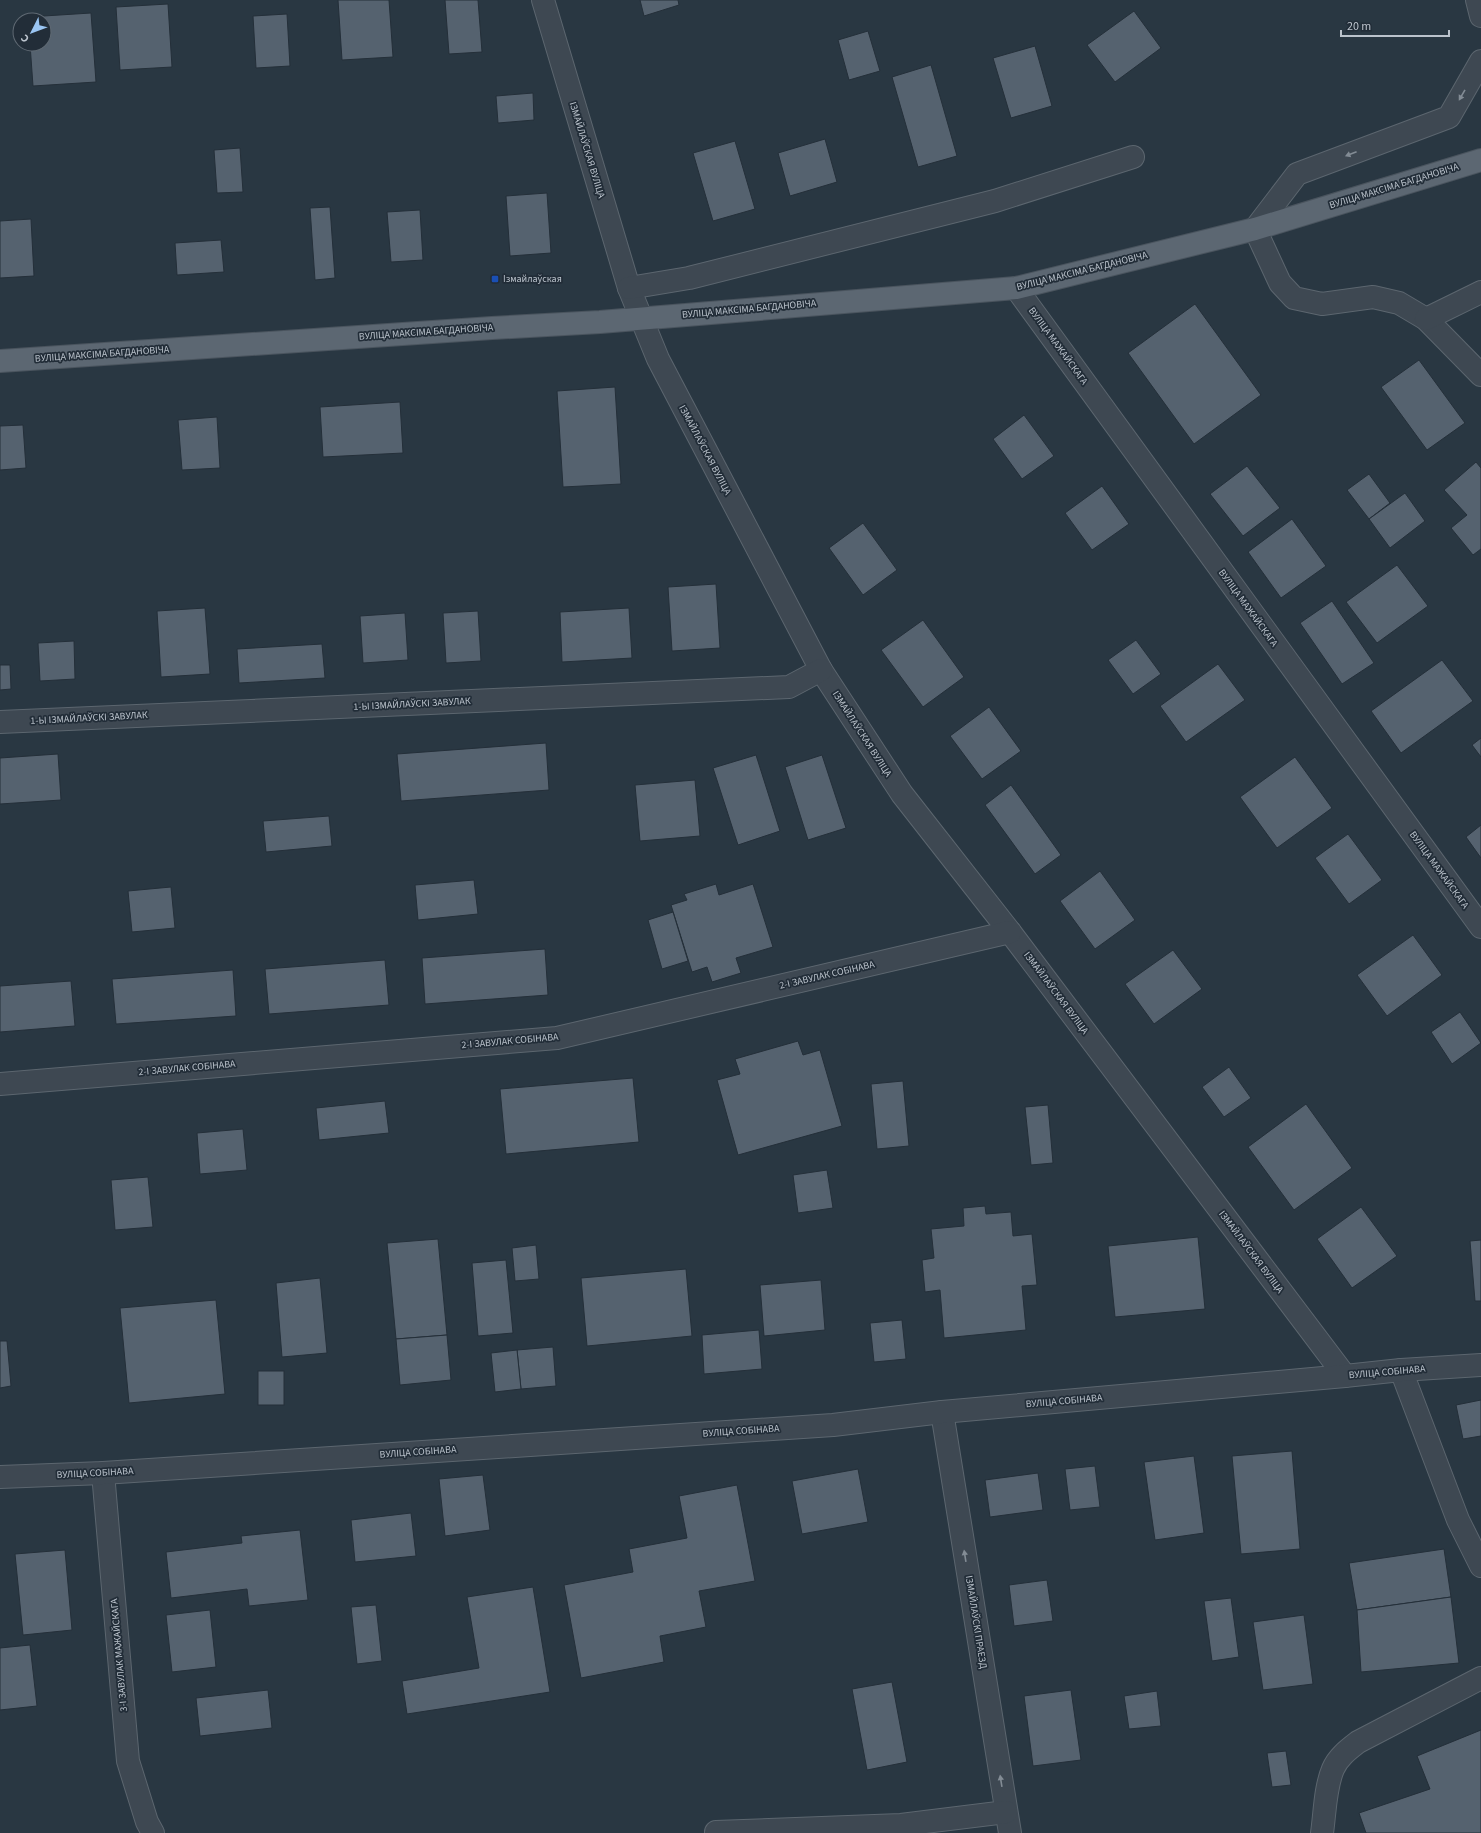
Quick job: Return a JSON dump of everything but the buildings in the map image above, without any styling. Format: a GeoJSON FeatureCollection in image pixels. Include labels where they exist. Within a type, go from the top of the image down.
{"type":"FeatureCollection","features":[{"type":"Feature","properties":{"kind":"main road","name":"ВУЛІЦА МАКСІМА БАГДАНОВІЧА"},"geometry":{"type":"LineString","coordinates":[[0,361],[600,322],[1016,288],[1255,229],[1481,160]]}},
{"type":"Feature","properties":{"kind":"street","name":"ІЗМАЙЛАЎСКАЯ ВУЛІЦА"},"geometry":{"type":"LineString","coordinates":[[543,0],[629,288],[658,359],[821,670],[902,794],[1010,932],[1345,1376]]}},
{"type":"Feature","properties":{"kind":"street"},"geometry":{"type":"LineString","coordinates":[[1477,0],[1481,4]]}},
{"type":"Feature","properties":{"kind":"street"},"geometry":{"type":"LineString","coordinates":[[1477,0],[1481,16]]}},
{"type":"Feature","properties":{"kind":"street"},"geometry":{"type":"LineString","coordinates":[[1481,61],[1449,117],[1297,174],[1255,229],[1280,283],[1294,298],[1322,304],[1373,297],[1399,303],[1426,319],[1481,375]]}},
{"type":"Feature","properties":{"kind":"street"},"geometry":{"type":"LineString","coordinates":[[629,288],[689,278],[995,201],[1133,157]]}},
{"type":"Feature","properties":{"kind":"street","name":"ВУЛІЦА МАЖАЙСКАГА"},"geometry":{"type":"LineString","coordinates":[[1016,288],[1481,927]]}},
{"type":"Feature","properties":{"kind":"street"},"geometry":{"type":"LineString","coordinates":[[1426,319],[1481,292]]}},
{"type":"Feature","properties":{"kind":"street","name":"1-Ы ІЗМАЙЛАЎСКІ ЗАВУЛАК"},"geometry":{"type":"LineString","coordinates":[[0,722],[789,687],[821,670]]}},
{"type":"Feature","properties":{"kind":"street","name":"2-І ЗАВУЛАК СОБІНАВА"},"geometry":{"type":"LineString","coordinates":[[0,1084],[557,1038],[1010,932]]}},
{"type":"Feature","properties":{"kind":"street","name":"ВУЛІЦА СОБІНАВА"},"geometry":{"type":"LineString","coordinates":[[0,1477],[103,1473],[833,1425],[942,1412],[1401,1370],[1481,1365]]}},
{"type":"Feature","properties":{"kind":"street"},"geometry":{"type":"LineString","coordinates":[[1401,1370],[1458,1520],[1481,1566]]}},
{"type":"Feature","properties":{"kind":"street","name":"ІЗМАЙЛАЎСКІ ПРАЕЗД"},"geometry":{"type":"LineString","coordinates":[[942,1412],[1010,1833]]}},
{"type":"Feature","properties":{"kind":"street","name":"3-І ЗАВУЛАК МАЖАЙСКАГА"},"geometry":{"type":"LineString","coordinates":[[103,1473],[128,1761],[147,1822],[153,1833]]}},
{"type":"Feature","properties":{"kind":"street"},"geometry":{"type":"LineString","coordinates":[[1322,1833],[1328,1786],[1333,1768],[1344,1754],[1358,1742],[1481,1678]]}},
{"type":"Feature","properties":{"kind":"street"},"geometry":{"type":"LineString","coordinates":[[716,1832],[901,1825],[1006,1812]]}},
{"type":"Feature","properties":{"kind":"place","name":"Ізмайлаўская"},"geometry":{"type":"Point","coordinates":[495,279]}}]}
